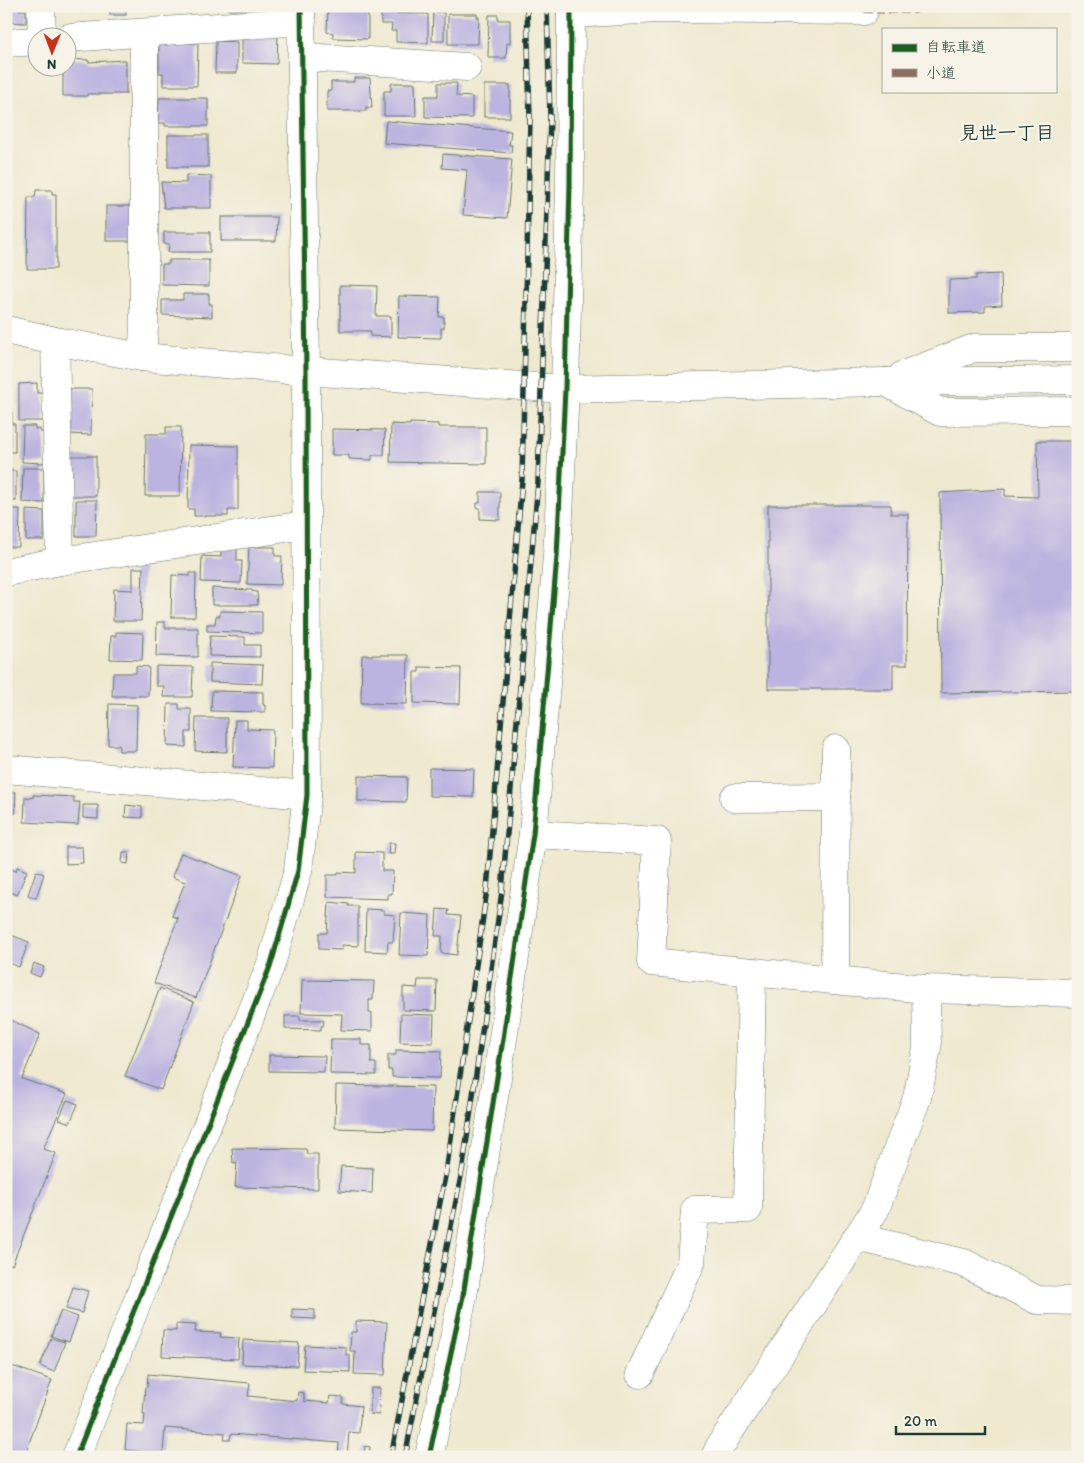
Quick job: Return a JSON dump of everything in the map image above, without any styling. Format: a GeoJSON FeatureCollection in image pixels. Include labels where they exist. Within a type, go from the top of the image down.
{"type":"FeatureCollection","features":[{"type":"Feature","properties":{"kind":"street"},"geometry":{"type":"LineString","coordinates":[[41,6],[42,28]]}},
{"type":"Feature","properties":{"kind":"street"},"geometry":{"type":"LineString","coordinates":[[429,1457],[463,1296],[533,834],[557,557],[565,389],[570,194],[571,10],[864,11]]}},
{"type":"Feature","properties":{"kind":"street"},"geometry":{"type":"LineString","coordinates":[[76,1457],[271,964],[298,871],[307,796],[306,371],[302,14],[144,33],[78,37]]}},
{"type":"Feature","properties":{"kind":"street"},"geometry":{"type":"LineString","coordinates":[[142,357],[144,328],[144,33]]}},
{"type":"Feature","properties":{"kind":"street"},"geometry":{"type":"LineString","coordinates":[[6,43],[28,41]]}},
{"type":"Feature","properties":{"kind":"street"},"geometry":{"type":"LineString","coordinates":[[302,57],[467,67]]}},
{"type":"Feature","properties":{"kind":"street"},"geometry":{"type":"LineString","coordinates":[[6,330],[142,357],[306,371],[565,389],[1078,380]]}},
{"type":"Feature","properties":{"kind":"street"},"geometry":{"type":"LineString","coordinates":[[56,341],[60,561]]}},
{"type":"Feature","properties":{"kind":"street"},"geometry":{"type":"LineString","coordinates":[[885,382],[974,348],[1078,348]]}},
{"type":"Feature","properties":{"kind":"street"},"geometry":{"type":"LineString","coordinates":[[885,382],[940,412],[1078,411]]}},
{"type":"Feature","properties":{"kind":"street"},"geometry":{"type":"LineString","coordinates":[[6,572],[60,561],[306,525]]}},
{"type":"Feature","properties":{"kind":"street"},"geometry":{"type":"LineString","coordinates":[[835,980],[836,749]]}},
{"type":"Feature","properties":{"kind":"street"},"geometry":{"type":"LineString","coordinates":[[6,769],[307,796]]}},
{"type":"Feature","properties":{"kind":"street"},"geometry":{"type":"LineString","coordinates":[[734,798],[836,797]]}},
{"type":"Feature","properties":{"kind":"street"},"geometry":{"type":"LineString","coordinates":[[533,834],[657,841],[651,962],[926,989],[1078,993]]}},
{"type":"Feature","properties":{"kind":"street"},"geometry":{"type":"LineString","coordinates":[[640,1374],[691,1263],[695,1210],[748,1209],[752,972]]}},
{"type":"Feature","properties":{"kind":"street"},"geometry":{"type":"LineString","coordinates":[[714,1457],[875,1210],[917,1098],[927,1048],[926,989]]}},
{"type":"Feature","properties":{"kind":"street"},"geometry":{"type":"LineString","coordinates":[[858,1237],[964,1263],[1037,1300],[1078,1301]]}},
{"type":"Feature","properties":{"kind":"building"},"geometry":{"type":"Polygon","coordinates":[[[81,6],[96,6],[96,10],[81,10],[81,6]]]}},
{"type":"Feature","properties":{"kind":"building"},"geometry":{"type":"Polygon","coordinates":[[[110,6],[126,6],[126,15],[110,15],[110,6]]]}},
{"type":"Feature","properties":{"kind":"building"},"geometry":{"type":"Polygon","coordinates":[[[228,6],[272,6],[272,8],[229,10],[228,6]]]}},
{"type":"Feature","properties":{"kind":"building"},"geometry":{"type":"Polygon","coordinates":[[[6,9],[26,10],[26,23],[6,22],[6,9]]]}},
{"type":"Feature","properties":{"kind":"building"},"geometry":{"type":"Polygon","coordinates":[[[328,9],[368,11],[368,39],[333,38],[333,33],[327,32],[328,9]]]}},
{"type":"Feature","properties":{"kind":"building"},"geometry":{"type":"Polygon","coordinates":[[[433,12],[444,12],[444,41],[432,41],[433,12]]]}},
{"type":"Feature","properties":{"kind":"building"},"geometry":{"type":"Polygon","coordinates":[[[381,13],[428,14],[428,43],[396,42],[396,31],[391,31],[392,24],[381,24],[381,13]]]}},
{"type":"Feature","properties":{"kind":"building"},"geometry":{"type":"Polygon","coordinates":[[[448,14],[477,14],[477,17],[479,17],[478,44],[448,44],[448,14]]]}},
{"type":"Feature","properties":{"kind":"building"},"geometry":{"type":"Polygon","coordinates":[[[489,15],[498,15],[498,20],[510,20],[510,43],[507,43],[506,58],[488,58],[489,15]]]}},
{"type":"Feature","properties":{"kind":"building"},"geometry":{"type":"Polygon","coordinates":[[[242,34],[278,34],[277,64],[242,63],[242,34]]]}},
{"type":"Feature","properties":{"kind":"building"},"geometry":{"type":"Polygon","coordinates":[[[216,41],[237,42],[237,73],[215,73],[216,41]]]}},
{"type":"Feature","properties":{"kind":"building"},"geometry":{"type":"Polygon","coordinates":[[[159,43],[198,43],[197,86],[163,86],[163,73],[159,73],[159,43]]]}},
{"type":"Feature","properties":{"kind":"building"},"geometry":{"type":"Polygon","coordinates":[[[78,60],[88,60],[88,62],[126,60],[126,94],[63,96],[63,78],[78,78],[78,60]]]}},
{"type":"Feature","properties":{"kind":"building"},"geometry":{"type":"Polygon","coordinates":[[[354,78],[370,78],[372,108],[366,107],[366,111],[327,111],[327,91],[331,91],[331,82],[354,82],[354,78]]]}},
{"type":"Feature","properties":{"kind":"building"},"geometry":{"type":"Polygon","coordinates":[[[391,83],[415,83],[416,116],[384,116],[384,91],[391,91],[391,83]]]}},
{"type":"Feature","properties":{"kind":"building"},"geometry":{"type":"Polygon","coordinates":[[[438,83],[457,83],[456,96],[472,97],[472,118],[425,117],[425,96],[438,96],[438,83]]]}},
{"type":"Feature","properties":{"kind":"building"},"geometry":{"type":"Polygon","coordinates":[[[484,85],[510,85],[510,117],[484,117],[484,85]]]}},
{"type":"Feature","properties":{"kind":"building"},"geometry":{"type":"Polygon","coordinates":[[[159,98],[208,98],[208,126],[165,126],[165,123],[158,123],[159,98]]]}},
{"type":"Feature","properties":{"kind":"building"},"geometry":{"type":"Polygon","coordinates":[[[386,121],[511,131],[509,145],[512,145],[511,153],[384,143],[386,121]]]}},
{"type":"Feature","properties":{"kind":"building"},"geometry":{"type":"Polygon","coordinates":[[[168,135],[208,135],[208,167],[168,167],[168,135]]]}},
{"type":"Feature","properties":{"kind":"building"},"geometry":{"type":"Polygon","coordinates":[[[443,154],[512,159],[507,218],[463,215],[467,170],[442,168],[443,154]]]}},
{"type":"Feature","properties":{"kind":"building"},"geometry":{"type":"Polygon","coordinates":[[[186,175],[211,176],[211,208],[164,208],[161,182],[186,183],[186,175]]]}},
{"type":"Feature","properties":{"kind":"building"},"geometry":{"type":"Polygon","coordinates":[[[36,190],[52,190],[52,194],[56,194],[56,269],[27,269],[28,197],[35,197],[36,190]]]}},
{"type":"Feature","properties":{"kind":"building"},"geometry":{"type":"Polygon","coordinates":[[[106,206],[132,206],[132,241],[106,241],[106,206]]]}},
{"type":"Feature","properties":{"kind":"building"},"geometry":{"type":"Polygon","coordinates":[[[221,217],[277,217],[276,241],[221,241],[221,217]]]}},
{"type":"Feature","properties":{"kind":"building"},"geometry":{"type":"Polygon","coordinates":[[[164,232],[210,232],[210,252],[168,252],[169,244],[164,244],[164,232]]]}},
{"type":"Feature","properties":{"kind":"building"},"geometry":{"type":"Polygon","coordinates":[[[169,260],[209,260],[209,286],[162,285],[162,264],[169,264],[169,260]]]}},
{"type":"Feature","properties":{"kind":"building"},"geometry":{"type":"Polygon","coordinates":[[[1001,274],[1002,305],[985,306],[985,312],[949,313],[949,280],[976,279],[976,275],[1001,274]]]}},
{"type":"Feature","properties":{"kind":"building"},"geometry":{"type":"Polygon","coordinates":[[[340,285],[377,286],[376,316],[391,316],[391,337],[370,336],[371,331],[340,331],[340,285]]]}},
{"type":"Feature","properties":{"kind":"building"},"geometry":{"type":"Polygon","coordinates":[[[183,294],[209,294],[209,304],[212,304],[212,317],[162,315],[162,300],[183,300],[183,294]]]}},
{"type":"Feature","properties":{"kind":"building"},"geometry":{"type":"Polygon","coordinates":[[[399,296],[440,297],[439,317],[444,317],[444,328],[441,328],[441,338],[398,337],[399,296]]]}},
{"type":"Feature","properties":{"kind":"building"},"geometry":{"type":"Polygon","coordinates":[[[37,383],[37,393],[44,393],[44,421],[19,421],[19,384],[37,383]]]}},
{"type":"Feature","properties":{"kind":"building"},"geometry":{"type":"Polygon","coordinates":[[[6,388],[10,388],[10,405],[6,405],[6,388]]]}},
{"type":"Feature","properties":{"kind":"building"},"geometry":{"type":"Polygon","coordinates":[[[69,389],[92,389],[91,435],[69,434],[69,389]]]}},
{"type":"Feature","properties":{"kind":"building"},"geometry":{"type":"Polygon","coordinates":[[[6,412],[12,412],[12,424],[15,424],[15,452],[6,452],[6,412]]]}},
{"type":"Feature","properties":{"kind":"building"},"geometry":{"type":"Polygon","coordinates":[[[410,423],[438,424],[438,427],[486,427],[486,464],[390,462],[391,424],[410,425],[410,423]]]}},
{"type":"Feature","properties":{"kind":"building"},"geometry":{"type":"Polygon","coordinates":[[[23,426],[35,426],[35,429],[40,429],[40,432],[44,432],[44,463],[22,462],[23,426]]]}},
{"type":"Feature","properties":{"kind":"building"},"geometry":{"type":"Polygon","coordinates":[[[166,427],[181,427],[180,496],[145,496],[146,434],[166,434],[166,427]]]}},
{"type":"Feature","properties":{"kind":"building"},"geometry":{"type":"Polygon","coordinates":[[[332,429],[385,430],[384,455],[372,455],[372,460],[349,459],[349,455],[332,455],[332,429]]]}},
{"type":"Feature","properties":{"kind":"building"},"geometry":{"type":"Polygon","coordinates":[[[1037,441],[1078,441],[1078,691],[941,693],[940,493],[1005,489],[1005,496],[1038,497],[1037,441]]]}},
{"type":"Feature","properties":{"kind":"building"},"geometry":{"type":"Polygon","coordinates":[[[189,445],[238,446],[238,510],[228,510],[228,516],[194,516],[194,509],[188,509],[189,445]]]}},
{"type":"Feature","properties":{"kind":"building"},"geometry":{"type":"Polygon","coordinates":[[[70,456],[96,456],[96,496],[70,496],[70,456]]]}},
{"type":"Feature","properties":{"kind":"building"},"geometry":{"type":"Polygon","coordinates":[[[23,468],[44,468],[44,503],[22,502],[23,468]]]}},
{"type":"Feature","properties":{"kind":"building"},"geometry":{"type":"Polygon","coordinates":[[[6,471],[16,471],[16,501],[6,501],[6,471]]]}},
{"type":"Feature","properties":{"kind":"building"},"geometry":{"type":"Polygon","coordinates":[[[480,492],[500,492],[500,520],[480,519],[480,508],[477,508],[477,503],[480,503],[480,492]]]}},
{"type":"Feature","properties":{"kind":"building"},"geometry":{"type":"Polygon","coordinates":[[[76,500],[97,500],[96,536],[76,536],[76,500]]]}},
{"type":"Feature","properties":{"kind":"building"},"geometry":{"type":"Polygon","coordinates":[[[768,505],[891,505],[891,514],[908,514],[907,665],[893,665],[893,689],[768,689],[768,505]]]}},
{"type":"Feature","properties":{"kind":"building"},"geometry":{"type":"Polygon","coordinates":[[[6,509],[20,509],[19,547],[6,547],[6,509]]]}},
{"type":"Feature","properties":{"kind":"building"},"geometry":{"type":"Polygon","coordinates":[[[26,510],[44,511],[44,540],[26,540],[26,510]]]}},
{"type":"Feature","properties":{"kind":"building"},"geometry":{"type":"Polygon","coordinates":[[[249,547],[275,547],[275,556],[282,556],[281,585],[247,584],[249,547]]]}},
{"type":"Feature","properties":{"kind":"building"},"geometry":{"type":"Polygon","coordinates":[[[221,548],[237,548],[237,561],[242,561],[241,583],[201,582],[202,556],[221,557],[221,548]]]}},
{"type":"Feature","properties":{"kind":"building"},"geometry":{"type":"Polygon","coordinates":[[[133,568],[143,568],[141,621],[113,621],[114,589],[133,590],[133,568]]]}},
{"type":"Feature","properties":{"kind":"building"},"geometry":{"type":"Polygon","coordinates":[[[190,573],[196,573],[195,617],[171,617],[172,575],[190,576],[190,573]]]}},
{"type":"Feature","properties":{"kind":"building"},"geometry":{"type":"Polygon","coordinates":[[[212,588],[252,590],[257,592],[258,605],[212,605],[212,588]]]}},
{"type":"Feature","properties":{"kind":"building"},"geometry":{"type":"Polygon","coordinates":[[[220,611],[262,612],[262,633],[207,631],[207,624],[215,624],[216,616],[220,616],[220,611]]]}},
{"type":"Feature","properties":{"kind":"building"},"geometry":{"type":"Polygon","coordinates":[[[157,622],[165,622],[165,628],[198,628],[198,657],[156,656],[157,622]]]}},
{"type":"Feature","properties":{"kind":"building"},"geometry":{"type":"Polygon","coordinates":[[[116,632],[143,633],[142,660],[110,659],[111,636],[116,636],[116,632]]]}},
{"type":"Feature","properties":{"kind":"building"},"geometry":{"type":"Polygon","coordinates":[[[210,636],[245,637],[245,645],[260,645],[260,657],[209,656],[210,636]]]}},
{"type":"Feature","properties":{"kind":"building"},"geometry":{"type":"Polygon","coordinates":[[[362,655],[408,655],[407,704],[361,703],[362,655]]]}},
{"type":"Feature","properties":{"kind":"building"},"geometry":{"type":"Polygon","coordinates":[[[210,663],[263,665],[262,684],[210,682],[210,663]]]}},
{"type":"Feature","properties":{"kind":"building"},"geometry":{"type":"Polygon","coordinates":[[[136,666],[149,667],[148,696],[112,696],[113,673],[136,673],[136,666]]]}},
{"type":"Feature","properties":{"kind":"building"},"geometry":{"type":"Polygon","coordinates":[[[156,666],[193,667],[192,697],[163,697],[164,686],[156,686],[156,666]]]}},
{"type":"Feature","properties":{"kind":"building"},"geometry":{"type":"Polygon","coordinates":[[[419,667],[461,668],[460,704],[414,703],[414,672],[419,672],[419,667]]]}},
{"type":"Feature","properties":{"kind":"building"},"geometry":{"type":"Polygon","coordinates":[[[212,691],[263,692],[265,712],[211,711],[212,691]]]}},
{"type":"Feature","properties":{"kind":"building"},"geometry":{"type":"Polygon","coordinates":[[[109,704],[137,705],[136,751],[119,751],[119,745],[108,745],[109,704]]]}},
{"type":"Feature","properties":{"kind":"building"},"geometry":{"type":"Polygon","coordinates":[[[168,704],[179,704],[179,709],[191,709],[191,732],[186,732],[186,747],[167,746],[168,704]]]}},
{"type":"Feature","properties":{"kind":"building"},"geometry":{"type":"Polygon","coordinates":[[[196,718],[227,718],[227,752],[195,751],[196,718]]]}},
{"type":"Feature","properties":{"kind":"building"},"geometry":{"type":"Polygon","coordinates":[[[235,720],[247,720],[247,729],[273,730],[272,768],[233,767],[235,720]]]}},
{"type":"Feature","properties":{"kind":"building"},"geometry":{"type":"Polygon","coordinates":[[[429,768],[474,769],[473,797],[429,796],[429,768]]]}},
{"type":"Feature","properties":{"kind":"building"},"geometry":{"type":"Polygon","coordinates":[[[358,776],[407,777],[406,802],[358,801],[358,776]]]}},
{"type":"Feature","properties":{"kind":"building"},"geometry":{"type":"Polygon","coordinates":[[[6,792],[16,792],[15,814],[6,814],[6,792]]]}},
{"type":"Feature","properties":{"kind":"building"},"geometry":{"type":"Polygon","coordinates":[[[33,795],[74,797],[74,802],[80,802],[78,825],[24,822],[25,797],[33,798],[33,795]]]}},
{"type":"Feature","properties":{"kind":"building"},"geometry":{"type":"Polygon","coordinates":[[[83,805],[98,805],[98,819],[83,818],[83,805]]]}},
{"type":"Feature","properties":{"kind":"building"},"geometry":{"type":"Polygon","coordinates":[[[126,805],[142,807],[142,818],[125,817],[126,805]]]}},
{"type":"Feature","properties":{"kind":"building"},"geometry":{"type":"Polygon","coordinates":[[[389,843],[395,843],[394,854],[388,854],[389,843]]]}},
{"type":"Feature","properties":{"kind":"building"},"geometry":{"type":"Polygon","coordinates":[[[66,847],[82,847],[83,863],[66,864],[66,847]]]}},
{"type":"Feature","properties":{"kind":"building"},"geometry":{"type":"Polygon","coordinates":[[[123,852],[129,852],[128,864],[122,863],[123,852]]]}},
{"type":"Feature","properties":{"kind":"building"},"geometry":{"type":"Polygon","coordinates":[[[356,852],[382,853],[382,871],[393,871],[392,894],[388,894],[388,899],[327,897],[327,875],[338,875],[338,872],[356,873],[356,852]]]}},
{"type":"Feature","properties":{"kind":"building"},"geometry":{"type":"Polygon","coordinates":[[[181,853],[242,876],[196,998],[154,983],[178,918],[172,916],[185,882],[172,877],[181,853]]]}},
{"type":"Feature","properties":{"kind":"building"},"geometry":{"type":"Polygon","coordinates":[[[6,867],[16,871],[17,867],[27,871],[17,895],[6,890],[6,867]]]}},
{"type":"Feature","properties":{"kind":"building"},"geometry":{"type":"Polygon","coordinates":[[[36,871],[44,874],[36,898],[28,895],[36,871]]]}},
{"type":"Feature","properties":{"kind":"building"},"geometry":{"type":"Polygon","coordinates":[[[329,902],[358,906],[358,946],[342,945],[342,950],[319,949],[319,933],[327,933],[329,902]]]}},
{"type":"Feature","properties":{"kind":"building"},"geometry":{"type":"Polygon","coordinates":[[[366,909],[384,910],[384,914],[395,915],[393,942],[388,942],[387,952],[365,951],[366,909]]]}},
{"type":"Feature","properties":{"kind":"building"},"geometry":{"type":"Polygon","coordinates":[[[437,909],[449,910],[448,915],[461,916],[457,955],[441,953],[442,936],[435,936],[437,909]]]}},
{"type":"Feature","properties":{"kind":"building"},"geometry":{"type":"Polygon","coordinates":[[[401,913],[430,915],[428,956],[399,955],[401,913]]]}},
{"type":"Feature","properties":{"kind":"building"},"geometry":{"type":"Polygon","coordinates":[[[6,933],[29,942],[19,967],[6,962],[6,933]]]}},
{"type":"Feature","properties":{"kind":"building"},"geometry":{"type":"Polygon","coordinates":[[[34,963],[44,967],[40,977],[30,973],[34,963]]]}},
{"type":"Feature","properties":{"kind":"building"},"geometry":{"type":"Polygon","coordinates":[[[302,980],[374,981],[373,1000],[369,1000],[369,1013],[372,1013],[372,1031],[341,1030],[342,1014],[301,1013],[302,980]]]}},
{"type":"Feature","properties":{"kind":"building"},"geometry":{"type":"Polygon","coordinates":[[[418,980],[437,980],[436,1011],[403,1010],[403,987],[417,988],[418,980]]]}},
{"type":"Feature","properties":{"kind":"building"},"geometry":{"type":"Polygon","coordinates":[[[160,988],[194,1002],[161,1090],[125,1076],[160,988]]]}},
{"type":"Feature","properties":{"kind":"building"},"geometry":{"type":"Polygon","coordinates":[[[401,1014],[434,1015],[433,1043],[400,1042],[401,1014]]]}},
{"type":"Feature","properties":{"kind":"building"},"geometry":{"type":"Polygon","coordinates":[[[285,1016],[300,1016],[300,1020],[324,1020],[323,1026],[321,1026],[321,1030],[285,1029],[285,1016]]]}},
{"type":"Feature","properties":{"kind":"building"},"geometry":{"type":"Polygon","coordinates":[[[6,1018],[40,1034],[22,1079],[67,1094],[43,1149],[56,1153],[12,1265],[6,1262],[6,1018]]]}},
{"type":"Feature","properties":{"kind":"building"},"geometry":{"type":"Polygon","coordinates":[[[331,1039],[361,1039],[361,1045],[371,1045],[371,1063],[376,1063],[376,1075],[330,1074],[331,1039]]]}},
{"type":"Feature","properties":{"kind":"building"},"geometry":{"type":"Polygon","coordinates":[[[396,1050],[441,1051],[440,1078],[392,1077],[392,1070],[388,1070],[388,1055],[396,1055],[396,1050]]]}},
{"type":"Feature","properties":{"kind":"building"},"geometry":{"type":"Polygon","coordinates":[[[269,1055],[325,1056],[324,1072],[269,1071],[269,1055]]]}},
{"type":"Feature","properties":{"kind":"building"},"geometry":{"type":"Polygon","coordinates":[[[336,1085],[433,1087],[432,1131],[335,1128],[336,1085]]]}},
{"type":"Feature","properties":{"kind":"building"},"geometry":{"type":"Polygon","coordinates":[[[67,1100],[78,1104],[70,1123],[59,1119],[67,1100]]]}},
{"type":"Feature","properties":{"kind":"building"},"geometry":{"type":"Polygon","coordinates":[[[232,1148],[306,1149],[307,1154],[318,1154],[318,1189],[235,1187],[237,1162],[233,1163],[232,1148]]]}},
{"type":"Feature","properties":{"kind":"building"},"geometry":{"type":"Polygon","coordinates":[[[341,1166],[373,1168],[372,1193],[339,1191],[341,1166]]]}},
{"type":"Feature","properties":{"kind":"building"},"geometry":{"type":"Polygon","coordinates":[[[73,1287],[88,1291],[82,1313],[66,1309],[73,1287]]]}},
{"type":"Feature","properties":{"kind":"building"},"geometry":{"type":"Polygon","coordinates":[[[292,1309],[315,1310],[315,1319],[292,1318],[292,1309]]]}},
{"type":"Feature","properties":{"kind":"building"},"geometry":{"type":"Polygon","coordinates":[[[61,1311],[78,1317],[69,1342],[51,1336],[61,1311]]]}},
{"type":"Feature","properties":{"kind":"building"},"geometry":{"type":"Polygon","coordinates":[[[356,1321],[387,1322],[385,1375],[354,1374],[355,1351],[350,1351],[351,1332],[356,1332],[356,1321]]]}},
{"type":"Feature","properties":{"kind":"building"},"geometry":{"type":"Polygon","coordinates":[[[176,1324],[196,1325],[195,1332],[221,1333],[220,1337],[239,1338],[238,1359],[162,1356],[163,1330],[176,1331],[176,1324]]]}},
{"type":"Feature","properties":{"kind":"building"},"geometry":{"type":"Polygon","coordinates":[[[51,1338],[65,1342],[54,1372],[40,1366],[51,1338]]]}},
{"type":"Feature","properties":{"kind":"building"},"geometry":{"type":"Polygon","coordinates":[[[243,1340],[299,1343],[297,1366],[242,1364],[243,1340]]]}},
{"type":"Feature","properties":{"kind":"building"},"geometry":{"type":"Polygon","coordinates":[[[305,1345],[346,1347],[346,1355],[350,1355],[350,1372],[303,1370],[305,1345]]]}},
{"type":"Feature","properties":{"kind":"building"},"geometry":{"type":"Polygon","coordinates":[[[6,1364],[52,1380],[24,1457],[6,1457],[6,1364]]]}},
{"type":"Feature","properties":{"kind":"building"},"geometry":{"type":"Polygon","coordinates":[[[148,1374],[250,1383],[248,1396],[297,1401],[298,1392],[304,1393],[304,1401],[329,1403],[330,1396],[343,1397],[343,1404],[361,1406],[359,1433],[349,1432],[347,1457],[338,1457],[339,1443],[231,1434],[230,1440],[224,1440],[225,1433],[165,1428],[163,1453],[125,1450],[127,1424],[144,1425],[145,1387],[147,1387],[148,1374]]]}},
{"type":"Feature","properties":{"kind":"building"},"geometry":{"type":"Polygon","coordinates":[[[371,1388],[380,1388],[379,1415],[370,1414],[371,1388]]]}},
{"type":"Feature","properties":{"kind":"building"},"geometry":{"type":"Polygon","coordinates":[[[365,1446],[370,1447],[369,1457],[364,1457],[365,1446]]]}},
{"type":"Feature","properties":{"kind":"railway"},"geometry":{"type":"LineString","coordinates":[[391,1457],[447,1166],[487,889],[522,480],[530,119],[527,6]]}},
{"type":"Feature","properties":{"kind":"railway"},"geometry":{"type":"LineString","coordinates":[[405,1457],[463,1166],[502,891],[538,482],[550,118],[547,6]]}},
{"type":"Feature","properties":{"kind":"marked path"},"geometry":{"type":"LineString","coordinates":[[864,11],[915,12],[925,6]]}},
{"type":"Feature","properties":{"kind":"cycle path"},"geometry":{"type":"LineString","coordinates":[[76,1457],[271,964],[298,871],[307,795],[306,371],[301,6]]}},
{"type":"Feature","properties":{"kind":"cycle path"},"geometry":{"type":"LineString","coordinates":[[429,1457],[463,1296],[533,834],[557,557],[565,389],[570,184],[571,6]]}},
{"type":"Feature","properties":{"kind":"district","name":"見世一丁目"},"geometry":{"type":"Point","coordinates":[1007,132]}}]}
